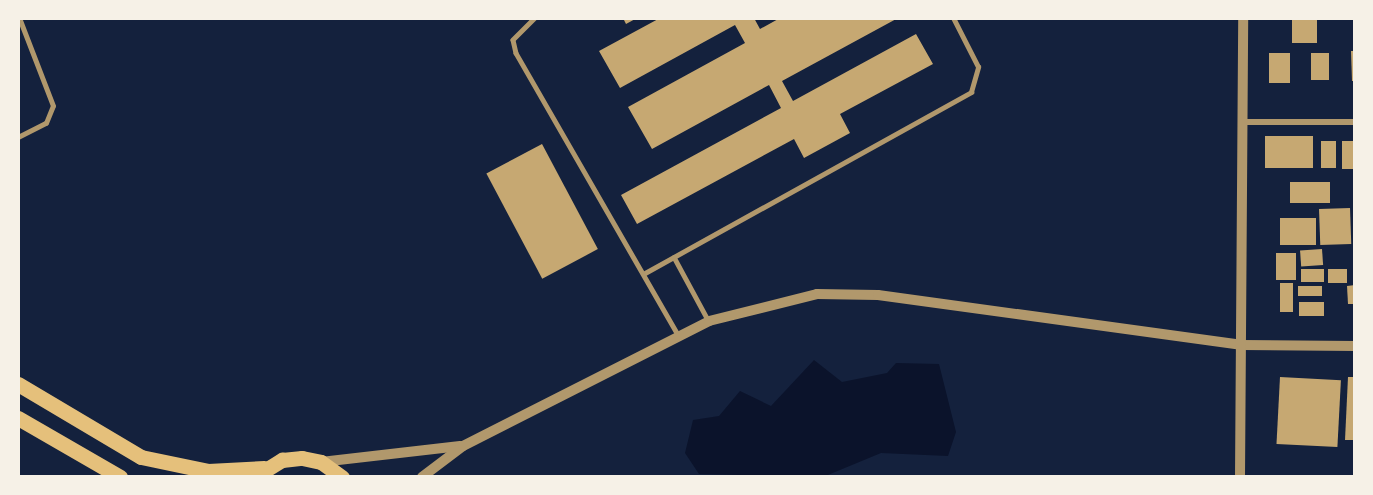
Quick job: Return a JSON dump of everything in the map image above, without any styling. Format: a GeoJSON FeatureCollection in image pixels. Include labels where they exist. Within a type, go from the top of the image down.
{"type":"FeatureCollection","features":[{"type":"Feature","properties":{"kind":"main road"},"geometry":{"type":"LineString","coordinates":[[18,384],[141,457],[208,471],[259,473],[302,458],[321,462],[342,477]]}},
{"type":"Feature","properties":{"kind":"main road"},"geometry":{"type":"LineString","coordinates":[[19,421],[120,477]]}},
{"type":"Feature","properties":{"kind":"street"},"geometry":{"type":"LineString","coordinates":[[1240,477],[1243,18]]}},
{"type":"Feature","properties":{"kind":"street"},"geometry":{"type":"LineString","coordinates":[[1242,122],[1355,122]]}},
{"type":"Feature","properties":{"kind":"street"},"geometry":{"type":"LineString","coordinates":[[422,477],[463,446],[709,321],[817,294],[878,296],[1241,345],[1355,346]]}},
{"type":"Feature","properties":{"kind":"street"},"geometry":{"type":"LineString","coordinates":[[321,462],[463,446]]}},
{"type":"Feature","properties":{"kind":"lane"},"geometry":{"type":"LineString","coordinates":[[18,137],[46,123],[53,106],[19,18]]}},
{"type":"Feature","properties":{"kind":"lane"},"geometry":{"type":"LineString","coordinates":[[535,18],[513,40],[516,53],[645,273],[679,337]]}},
{"type":"Feature","properties":{"kind":"lane"},"geometry":{"type":"LineString","coordinates":[[645,273],[971,92],[978,67],[953,18]]}},
{"type":"Feature","properties":{"kind":"lane"},"geometry":{"type":"LineString","coordinates":[[674,257],[709,321]]}},
{"type":"Feature","properties":{"kind":"water"},"geometry":{"type":"Polygon","coordinates":[[[814,360],[842,382],[887,373],[896,363],[939,364],[956,432],[948,456],[881,453],[823,477],[699,474],[685,453],[693,420],[719,416],[740,391],[771,406],[814,360]]]}},
{"type":"Feature","properties":{"kind":"building"},"geometry":{"type":"Polygon","coordinates":[[[623,18],[637,18],[626,24],[623,18]]]}},
{"type":"Feature","properties":{"kind":"building"},"geometry":{"type":"Polygon","coordinates":[[[660,18],[754,18],[760,29],[780,18],[898,18],[782,81],[793,101],[916,34],[933,64],[840,114],[850,133],[804,158],[794,139],[637,224],[621,195],[781,108],[769,85],[652,149],[628,107],[745,43],[735,25],[620,88],[599,51],[660,18]]]}},
{"type":"Feature","properties":{"kind":"building"},"geometry":{"type":"Polygon","coordinates":[[[1292,18],[1317,18],[1317,43],[1292,43],[1292,18]]]}},
{"type":"Feature","properties":{"kind":"building"},"geometry":{"type":"Polygon","coordinates":[[[1351,51],[1355,51],[1355,81],[1352,81],[1351,51]]]}},
{"type":"Feature","properties":{"kind":"building"},"geometry":{"type":"Polygon","coordinates":[[[1269,53],[1290,53],[1290,83],[1269,83],[1269,53]]]}},
{"type":"Feature","properties":{"kind":"building"},"geometry":{"type":"Polygon","coordinates":[[[1311,53],[1329,53],[1329,80],[1311,80],[1311,53]]]}},
{"type":"Feature","properties":{"kind":"building"},"geometry":{"type":"Polygon","coordinates":[[[1265,136],[1313,136],[1313,168],[1265,168],[1265,136]]]}},
{"type":"Feature","properties":{"kind":"building"},"geometry":{"type":"Polygon","coordinates":[[[1321,141],[1336,141],[1336,168],[1321,168],[1321,141]]]}},
{"type":"Feature","properties":{"kind":"building"},"geometry":{"type":"Polygon","coordinates":[[[1342,141],[1355,141],[1355,169],[1342,169],[1342,141]]]}},
{"type":"Feature","properties":{"kind":"building"},"geometry":{"type":"Polygon","coordinates":[[[542,144],[598,249],[542,279],[486,174],[542,144]]]}},
{"type":"Feature","properties":{"kind":"building"},"geometry":{"type":"Polygon","coordinates":[[[1290,182],[1330,182],[1330,203],[1290,203],[1290,182]]]}},
{"type":"Feature","properties":{"kind":"building"},"geometry":{"type":"Polygon","coordinates":[[[1350,208],[1351,244],[1320,245],[1319,209],[1350,208]]]}},
{"type":"Feature","properties":{"kind":"building"},"geometry":{"type":"Polygon","coordinates":[[[1280,218],[1316,218],[1316,245],[1280,245],[1280,218]]]}},
{"type":"Feature","properties":{"kind":"building"},"geometry":{"type":"Polygon","coordinates":[[[1322,249],[1323,265],[1301,266],[1300,251],[1322,249]]]}},
{"type":"Feature","properties":{"kind":"building"},"geometry":{"type":"Polygon","coordinates":[[[1276,253],[1296,253],[1296,280],[1276,280],[1276,253]]]}},
{"type":"Feature","properties":{"kind":"building"},"geometry":{"type":"Polygon","coordinates":[[[1301,269],[1324,269],[1324,282],[1301,282],[1301,269]]]}},
{"type":"Feature","properties":{"kind":"building"},"geometry":{"type":"Polygon","coordinates":[[[1328,269],[1347,269],[1347,283],[1328,283],[1328,269]]]}},
{"type":"Feature","properties":{"kind":"building"},"geometry":{"type":"Polygon","coordinates":[[[1280,283],[1293,283],[1293,312],[1280,312],[1280,283]]]}},
{"type":"Feature","properties":{"kind":"building"},"geometry":{"type":"Polygon","coordinates":[[[1355,285],[1355,304],[1348,304],[1347,286],[1355,285]]]}},
{"type":"Feature","properties":{"kind":"building"},"geometry":{"type":"Polygon","coordinates":[[[1298,286],[1322,286],[1322,296],[1298,296],[1298,286]]]}},
{"type":"Feature","properties":{"kind":"building"},"geometry":{"type":"Polygon","coordinates":[[[1299,302],[1324,302],[1324,316],[1299,316],[1299,302]]]}},
{"type":"Feature","properties":{"kind":"building"},"geometry":{"type":"Polygon","coordinates":[[[1280,377],[1341,380],[1337,447],[1276,444],[1280,377]]]}},
{"type":"Feature","properties":{"kind":"building"},"geometry":{"type":"Polygon","coordinates":[[[1348,377],[1355,377],[1355,440],[1345,440],[1348,377]]]}}]}
